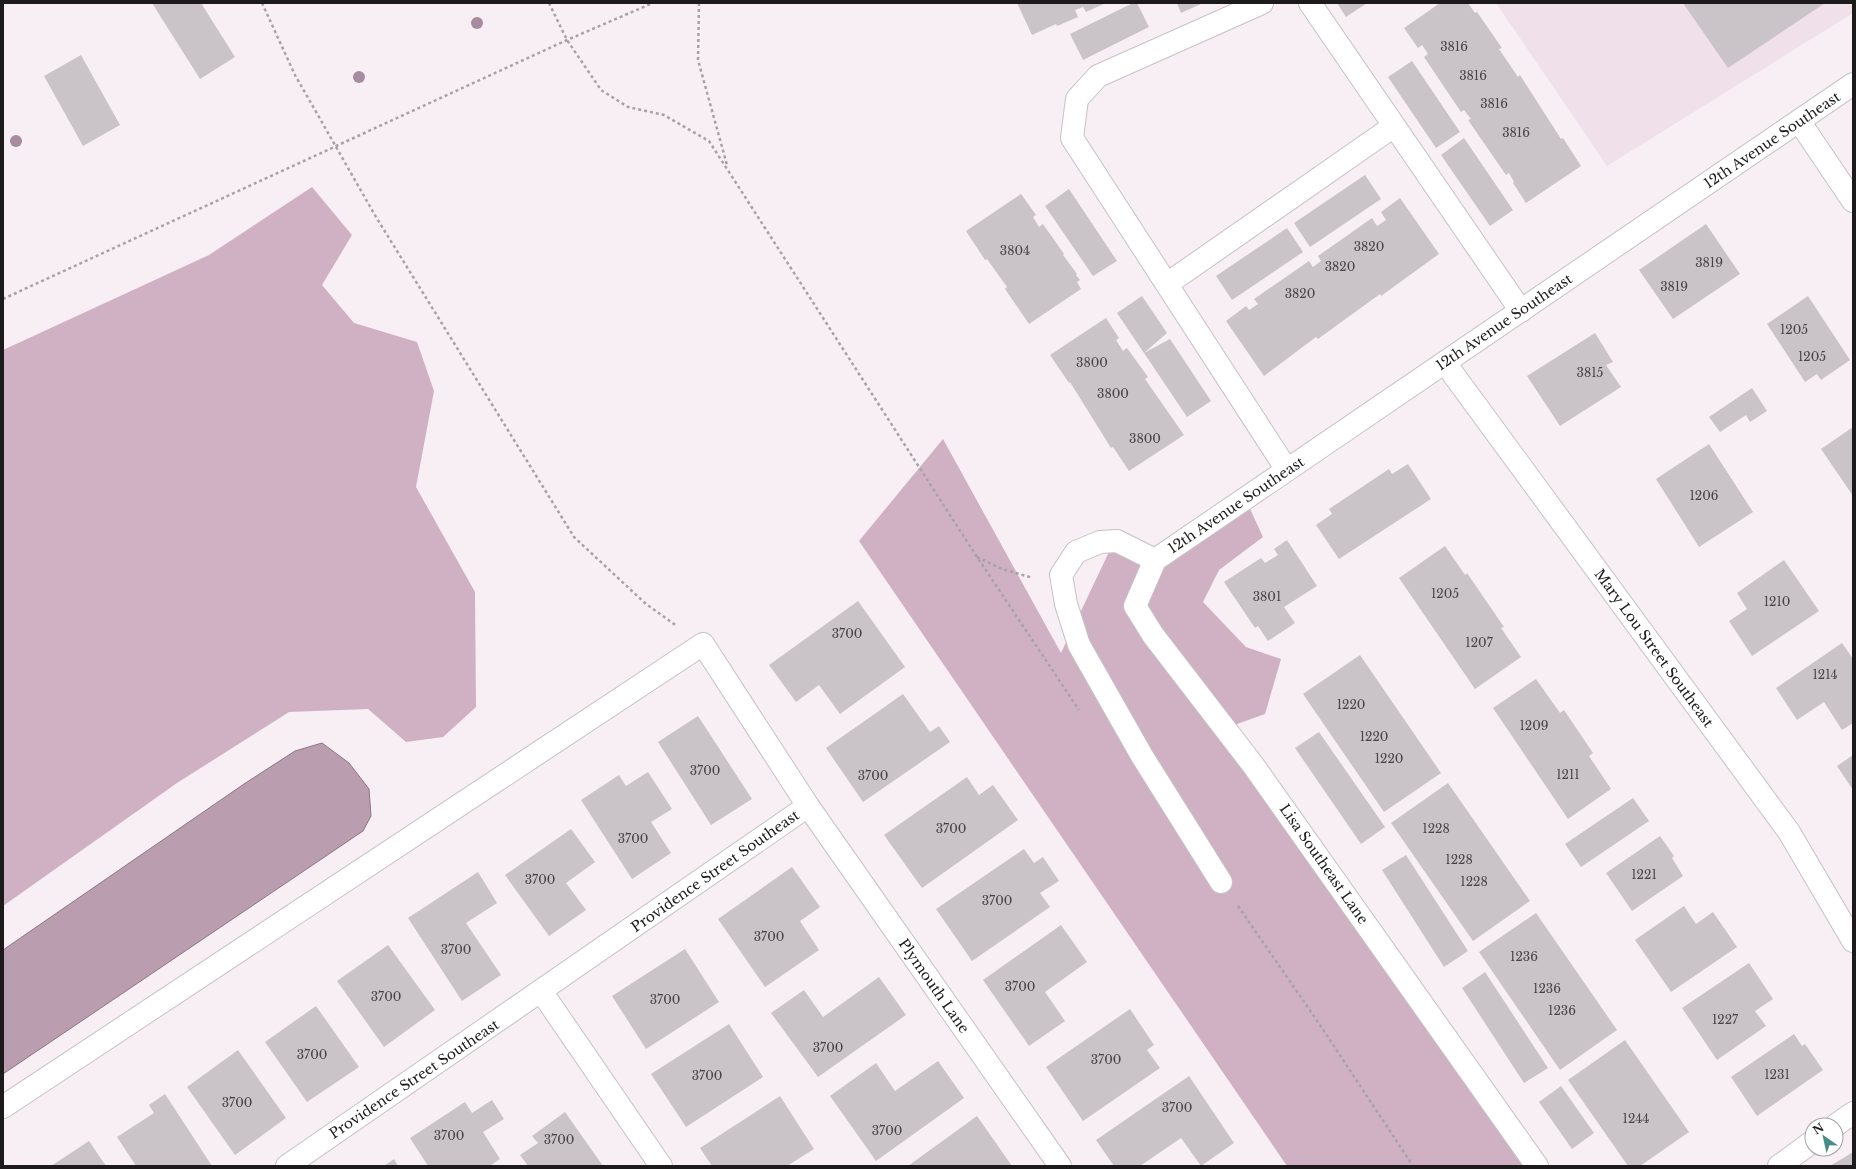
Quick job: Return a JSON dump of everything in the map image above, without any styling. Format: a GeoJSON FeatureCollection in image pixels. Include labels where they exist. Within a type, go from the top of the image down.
{"type":"FeatureCollection","features":[{"type":"Feature","properties":{"kind":"street"},"geometry":{"type":"LineString","coordinates":[[1262,3],[1098,76],[1077,99],[1072,138],[1287,470]]}},
{"type":"Feature","properties":{"kind":"street"},"geometry":{"type":"LineString","coordinates":[[1310,3],[1521,311]]}},
{"type":"Feature","properties":{"kind":"street","name":"12th Avenue Southeast"},"geometry":{"type":"LineString","coordinates":[[1155,560],[1853,84]]}},
{"type":"Feature","properties":{"kind":"street"},"geometry":{"type":"LineString","coordinates":[[1798,122],[1853,202]]}},
{"type":"Feature","properties":{"kind":"street"},"geometry":{"type":"LineString","coordinates":[[1167,284],[1394,126]]}},
{"type":"Feature","properties":{"kind":"street","name":"Mary Lou Street Southeast"},"geometry":{"type":"LineString","coordinates":[[1444,363],[1789,832],[1853,941]]}},
{"type":"Feature","properties":{"kind":"street"},"geometry":{"type":"LineString","coordinates":[[1155,560],[1117,541],[1100,542],[1076,552],[1062,575],[1066,604],[1079,645],[1142,756],[1221,882]]}},
{"type":"Feature","properties":{"kind":"street","name":"Lisa Southeast Lane"},"geometry":{"type":"LineString","coordinates":[[1155,560],[1135,606],[1153,634],[1258,771],[1537,1166]]}},
{"type":"Feature","properties":{"kind":"street"},"geometry":{"type":"LineString","coordinates":[[3,1107],[703,644]]}},
{"type":"Feature","properties":{"kind":"street","name":"Providence Street Southeast"},"geometry":{"type":"LineString","coordinates":[[287,1166],[808,806],[703,644]]}},
{"type":"Feature","properties":{"kind":"street","name":"Plymouth Lane"},"geometry":{"type":"LineString","coordinates":[[808,806],[1060,1166]]}},
{"type":"Feature","properties":{"kind":"street"},"geometry":{"type":"LineString","coordinates":[[541,991],[661,1166]]}},
{"type":"Feature","properties":{"kind":"street"},"geometry":{"type":"LineString","coordinates":[[1844,1119],[1853,1112]]}},
{"type":"Feature","properties":{"kind":"street"},"geometry":{"type":"LineString","coordinates":[[1779,1166],[1804,1148]]}},
{"type":"Feature","properties":{"kind":"path"},"geometry":{"type":"LineString","coordinates":[[262,3],[295,75],[337,146],[376,217],[574,537],[646,604],[703,644]]}},
{"type":"Feature","properties":{"kind":"path"},"geometry":{"type":"LineString","coordinates":[[549,3],[567,40],[601,90],[628,107],[664,115],[709,142],[728,168],[977,557],[1083,716]]}},
{"type":"Feature","properties":{"kind":"path"},"geometry":{"type":"LineString","coordinates":[[3,299],[567,40],[653,3]]}},
{"type":"Feature","properties":{"kind":"path"},"geometry":{"type":"LineString","coordinates":[[699,3],[698,60],[728,168]]}},
{"type":"Feature","properties":{"kind":"path"},"geometry":{"type":"LineString","coordinates":[[977,557],[1002,569],[1033,578],[1049,586],[1063,587]]}},
{"type":"Feature","properties":{"kind":"path"},"geometry":{"type":"LineString","coordinates":[[1221,882],[1318,1022],[1413,1166]]}},
{"type":"Feature","properties":{"kind":"shaded area"},"geometry":{"type":"Polygon","coordinates":[[[1496,3],[1853,3],[1853,13],[1607,166],[1496,3]]]}},
{"type":"Feature","properties":{"kind":"shaded area"},"geometry":{"type":"Polygon","coordinates":[[[312,187],[352,235],[322,285],[354,323],[417,342],[434,391],[416,487],[475,592],[476,707],[443,737],[406,742],[368,709],[289,712],[177,783],[3,906],[3,350],[209,255],[312,187]]]}},
{"type":"Feature","properties":{"kind":"shaded area"},"geometry":{"type":"Polygon","coordinates":[[[943,439],[1061,653],[1109,552],[1155,560],[1245,498],[1263,537],[1219,570],[1203,602],[1246,647],[1281,659],[1265,714],[1226,728],[1537,1166],[1287,1166],[859,541],[943,439]]]}},
{"type":"Feature","properties":{"kind":"shaded area"},"geometry":{"type":"Polygon","coordinates":[[[322,743],[349,763],[369,789],[371,816],[363,831],[3,1074],[3,950],[244,784],[295,751],[322,743]]]}},
{"type":"Feature","properties":{"kind":"building"},"geometry":{"type":"Polygon","coordinates":[[[152,3],[201,3],[235,57],[200,79],[152,3]]]}},
{"type":"Feature","properties":{"kind":"building"},"geometry":{"type":"Polygon","coordinates":[[[1017,3],[1106,3],[1086,12],[1083,7],[1075,10],[1078,17],[1057,26],[1056,24],[1032,35],[1017,3]]]}},
{"type":"Feature","properties":{"kind":"building"},"geometry":{"type":"Polygon","coordinates":[[[1133,3],[1137,3],[1149,27],[1083,60],[1070,34],[1133,3]]]}},
{"type":"Feature","properties":{"kind":"building"},"geometry":{"type":"Polygon","coordinates":[[[1177,3],[1203,3],[1181,13],[1177,3]]]}},
{"type":"Feature","properties":{"kind":"building"},"geometry":{"type":"Polygon","coordinates":[[[1337,3],[1367,3],[1346,17],[1337,3]]]}},
{"type":"Feature","properties":{"kind":"building"},"geometry":{"type":"Polygon","coordinates":[[[1440,3],[1468,3],[1475,13],[1477,12],[1502,48],[1499,49],[1518,77],[1520,75],[1561,139],[1563,138],[1581,166],[1526,203],[1513,183],[1514,182],[1509,173],[1506,175],[1468,120],[1471,119],[1464,110],[1461,112],[1424,57],[1428,54],[1422,45],[1418,48],[1404,28],[1440,3]]]}},
{"type":"Feature","properties":{"kind":"building"},"geometry":{"type":"Polygon","coordinates":[[[1683,3],[1825,3],[1728,68],[1683,3]]]}},
{"type":"Feature","properties":{"kind":"building"},"geometry":{"type":"Polygon","coordinates":[[[81,55],[120,125],[83,146],[44,76],[81,55]]]}},
{"type":"Feature","properties":{"kind":"building"},"geometry":{"type":"Polygon","coordinates":[[[1412,61],[1460,132],[1436,148],[1388,77],[1412,61]]]}},
{"type":"Feature","properties":{"kind":"building"},"geometry":{"type":"Polygon","coordinates":[[[1464,138],[1513,210],[1490,226],[1441,155],[1464,138]]]}},
{"type":"Feature","properties":{"kind":"building"},"geometry":{"type":"Polygon","coordinates":[[[1365,175],[1381,199],[1310,247],[1294,223],[1365,175]]]}},
{"type":"Feature","properties":{"kind":"building"},"geometry":{"type":"Polygon","coordinates":[[[1069,189],[1117,261],[1093,276],[1045,206],[1069,189]]]}},
{"type":"Feature","properties":{"kind":"building"},"geometry":{"type":"Polygon","coordinates":[[[1021,194],[1036,215],[1033,217],[1039,227],[1043,224],[1077,274],[1076,275],[1080,280],[1077,282],[1081,289],[1029,324],[1005,289],[1007,287],[987,259],[985,260],[966,231],[1021,194]]]}},
{"type":"Feature","properties":{"kind":"building"},"geometry":{"type":"Polygon","coordinates":[[[1400,198],[1439,254],[1318,339],[1316,337],[1264,376],[1226,321],[1246,306],[1249,310],[1258,304],[1254,299],[1309,261],[1313,267],[1321,261],[1318,256],[1372,218],[1377,226],[1386,220],[1381,212],[1400,198]]]}},
{"type":"Feature","properties":{"kind":"building"},"geometry":{"type":"Polygon","coordinates":[[[1706,224],[1740,274],[1673,319],[1639,270],[1706,224]]]}},
{"type":"Feature","properties":{"kind":"building"},"geometry":{"type":"Polygon","coordinates":[[[1287,228],[1303,252],[1232,300],[1216,276],[1287,228]]]}},
{"type":"Feature","properties":{"kind":"building"},"geometry":{"type":"Polygon","coordinates":[[[1142,296],[1167,333],[1144,353],[1117,313],[1142,296]]]}},
{"type":"Feature","properties":{"kind":"building"},"geometry":{"type":"Polygon","coordinates":[[[1808,296],[1850,360],[1821,380],[1817,374],[1805,382],[1767,324],[1808,296]]]}},
{"type":"Feature","properties":{"kind":"building"},"geometry":{"type":"Polygon","coordinates":[[[1106,318],[1119,338],[1116,340],[1123,351],[1127,348],[1148,377],[1145,379],[1184,435],[1129,471],[1113,447],[1111,448],[1070,382],[1069,383],[1050,355],[1106,318]]]}},
{"type":"Feature","properties":{"kind":"building"},"geometry":{"type":"Polygon","coordinates":[[[1595,333],[1613,362],[1606,365],[1621,387],[1560,426],[1527,376],[1595,333]]]}},
{"type":"Feature","properties":{"kind":"building"},"geometry":{"type":"Polygon","coordinates":[[[1170,339],[1211,401],[1187,417],[1144,353],[1170,339]]]}},
{"type":"Feature","properties":{"kind":"building"},"geometry":{"type":"Polygon","coordinates":[[[1752,388],[1767,411],[1750,422],[1746,415],[1720,432],[1709,417],[1752,388]]]}},
{"type":"Feature","properties":{"kind":"building"},"geometry":{"type":"Polygon","coordinates":[[[1853,427],[1853,496],[1821,449],[1853,427]]]}},
{"type":"Feature","properties":{"kind":"building"},"geometry":{"type":"Polygon","coordinates":[[[1709,444],[1753,512],[1699,547],[1656,479],[1709,444]]]}},
{"type":"Feature","properties":{"kind":"building"},"geometry":{"type":"Polygon","coordinates":[[[1408,464],[1431,499],[1339,559],[1316,525],[1332,514],[1329,509],[1389,469],[1392,474],[1408,464]]]}},
{"type":"Feature","properties":{"kind":"building"},"geometry":{"type":"Polygon","coordinates":[[[1287,540],[1317,586],[1284,607],[1295,623],[1268,641],[1258,626],[1255,628],[1224,582],[1261,558],[1265,563],[1278,555],[1274,549],[1287,540]]]}},
{"type":"Feature","properties":{"kind":"building"},"geometry":{"type":"Polygon","coordinates":[[[1445,546],[1465,575],[1467,573],[1504,627],[1501,628],[1521,657],[1475,689],[1399,578],[1445,546]]]}},
{"type":"Feature","properties":{"kind":"building"},"geometry":{"type":"Polygon","coordinates":[[[1784,560],[1819,611],[1752,656],[1729,621],[1747,609],[1737,593],[1784,560]]]}},
{"type":"Feature","properties":{"kind":"building"},"geometry":{"type":"Polygon","coordinates":[[[858,601],[905,667],[840,714],[819,685],[796,702],[769,665],[858,601]]]}},
{"type":"Feature","properties":{"kind":"building"},"geometry":{"type":"Polygon","coordinates":[[[1842,643],[1853,659],[1853,723],[1842,730],[1824,702],[1797,720],[1776,688],[1842,643]]]}},
{"type":"Feature","properties":{"kind":"building"},"geometry":{"type":"Polygon","coordinates":[[[1360,655],[1441,773],[1384,812],[1303,694],[1360,655]]]}},
{"type":"Feature","properties":{"kind":"building"},"geometry":{"type":"Polygon","coordinates":[[[1536,679],[1560,713],[1564,710],[1593,753],[1589,756],[1611,789],[1568,819],[1493,708],[1536,679]]]}},
{"type":"Feature","properties":{"kind":"building"},"geometry":{"type":"Polygon","coordinates":[[[903,694],[930,732],[939,726],[950,742],[863,802],[826,748],[903,694]]]}},
{"type":"Feature","properties":{"kind":"building"},"geometry":{"type":"Polygon","coordinates":[[[698,716],[752,799],[711,825],[658,742],[698,716]]]}},
{"type":"Feature","properties":{"kind":"building"},"geometry":{"type":"Polygon","coordinates":[[[1319,732],[1385,827],[1361,844],[1295,748],[1319,732]]]}},
{"type":"Feature","properties":{"kind":"building"},"geometry":{"type":"Polygon","coordinates":[[[1853,755],[1853,790],[1837,766],[1853,755]]]}},
{"type":"Feature","properties":{"kind":"building"},"geometry":{"type":"Polygon","coordinates":[[[648,772],[672,809],[651,822],[671,853],[632,879],[581,800],[619,775],[626,786],[648,772]]]}},
{"type":"Feature","properties":{"kind":"building"},"geometry":{"type":"Polygon","coordinates":[[[967,777],[979,795],[993,785],[1018,820],[922,888],[884,835],[967,777]]]}},
{"type":"Feature","properties":{"kind":"building"},"geometry":{"type":"Polygon","coordinates":[[[1448,783],[1530,901],[1473,941],[1391,823],[1448,783]]]}},
{"type":"Feature","properties":{"kind":"building"},"geometry":{"type":"Polygon","coordinates":[[[1633,798],[1649,821],[1581,867],[1565,844],[1633,798]]]}},
{"type":"Feature","properties":{"kind":"building"},"geometry":{"type":"Polygon","coordinates":[[[571,829],[595,862],[566,883],[586,910],[549,936],[505,875],[571,829]]]}},
{"type":"Feature","properties":{"kind":"building"},"geometry":{"type":"Polygon","coordinates":[[[1660,836],[1674,856],[1672,858],[1683,876],[1632,911],[1606,873],[1660,836]]]}},
{"type":"Feature","properties":{"kind":"building"},"geometry":{"type":"Polygon","coordinates":[[[1024,849],[1034,863],[1043,857],[1059,881],[1040,893],[1050,907],[972,961],[936,909],[1024,849]]]}},
{"type":"Feature","properties":{"kind":"building"},"geometry":{"type":"Polygon","coordinates":[[[1406,855],[1468,951],[1444,967],[1382,870],[1406,855]]]}},
{"type":"Feature","properties":{"kind":"building"},"geometry":{"type":"Polygon","coordinates":[[[792,867],[820,907],[800,921],[819,950],[765,987],[718,919],[792,867]]]}},
{"type":"Feature","properties":{"kind":"building"},"geometry":{"type":"Polygon","coordinates":[[[478,872],[497,903],[466,923],[501,975],[462,1001],[408,918],[478,872]]]}},
{"type":"Feature","properties":{"kind":"building"},"geometry":{"type":"Polygon","coordinates":[[[1684,906],[1696,924],[1713,912],[1737,947],[1671,992],[1635,940],[1684,906]]]}},
{"type":"Feature","properties":{"kind":"building"},"geometry":{"type":"Polygon","coordinates":[[[1536,913],[1617,1030],[1560,1070],[1479,952],[1536,913]]]}},
{"type":"Feature","properties":{"kind":"building"},"geometry":{"type":"Polygon","coordinates":[[[1061,925],[1087,962],[1045,992],[1065,1021],[1029,1046],[983,980],[1061,925]]]}},
{"type":"Feature","properties":{"kind":"building"},"geometry":{"type":"Polygon","coordinates":[[[388,945],[435,1010],[384,1047],[337,981],[388,945]]]}},
{"type":"Feature","properties":{"kind":"building"},"geometry":{"type":"Polygon","coordinates":[[[685,949],[719,1002],[646,1049],[612,996],[685,949]]]}},
{"type":"Feature","properties":{"kind":"building"},"geometry":{"type":"Polygon","coordinates":[[[1749,963],[1773,999],[1755,1011],[1766,1026],[1717,1060],[1682,1008],[1749,963]]]}},
{"type":"Feature","properties":{"kind":"building"},"geometry":{"type":"Polygon","coordinates":[[[1485,972],[1548,1068],[1524,1083],[1462,988],[1485,972]]]}},
{"type":"Feature","properties":{"kind":"building"},"geometry":{"type":"Polygon","coordinates":[[[879,977],[906,1015],[818,1077],[771,1013],[804,990],[823,1017],[879,977]]]}},
{"type":"Feature","properties":{"kind":"building"},"geometry":{"type":"Polygon","coordinates":[[[316,1006],[359,1067],[307,1102],[265,1042],[316,1006]]]}},
{"type":"Feature","properties":{"kind":"building"},"geometry":{"type":"Polygon","coordinates":[[[1130,1009],[1154,1045],[1147,1050],[1160,1068],[1083,1121],[1046,1067],[1130,1009]]]}},
{"type":"Feature","properties":{"kind":"building"},"geometry":{"type":"Polygon","coordinates":[[[729,1024],[763,1077],[686,1127],[651,1074],[729,1024]]]}},
{"type":"Feature","properties":{"kind":"building"},"geometry":{"type":"Polygon","coordinates":[[[1794,1034],[1802,1046],[1805,1044],[1823,1070],[1757,1116],[1731,1077],[1794,1034]]]}},
{"type":"Feature","properties":{"kind":"building"},"geometry":{"type":"Polygon","coordinates":[[[1625,1040],[1689,1132],[1640,1166],[1628,1166],[1568,1080],[1625,1040]]]}},
{"type":"Feature","properties":{"kind":"building"},"geometry":{"type":"Polygon","coordinates":[[[238,1050],[286,1118],[235,1155],[187,1087],[238,1050]]]}},
{"type":"Feature","properties":{"kind":"building"},"geometry":{"type":"Polygon","coordinates":[[[938,1061],[964,1098],[876,1161],[830,1096],[876,1063],[895,1091],[938,1061]]]}},
{"type":"Feature","properties":{"kind":"building"},"geometry":{"type":"Polygon","coordinates":[[[1189,1076],[1234,1143],[1201,1166],[1181,1138],[1140,1166],[1114,1166],[1096,1140],[1189,1076]]]}},
{"type":"Feature","properties":{"kind":"building"},"geometry":{"type":"Polygon","coordinates":[[[1561,1086],[1594,1133],[1572,1149],[1539,1102],[1561,1086]]]}},
{"type":"Feature","properties":{"kind":"building"},"geometry":{"type":"Polygon","coordinates":[[[165,1094],[212,1166],[136,1166],[117,1137],[154,1113],[149,1105],[165,1094]]]}},
{"type":"Feature","properties":{"kind":"building"},"geometry":{"type":"Polygon","coordinates":[[[780,1096],[814,1149],[787,1166],[712,1166],[700,1148],[780,1096]]]}},
{"type":"Feature","properties":{"kind":"building"},"geometry":{"type":"Polygon","coordinates":[[[492,1100],[504,1119],[483,1132],[500,1159],[490,1166],[428,1166],[410,1138],[465,1102],[472,1113],[492,1100]]]}},
{"type":"Feature","properties":{"kind":"building"},"geometry":{"type":"Polygon","coordinates":[[[565,1112],[603,1166],[528,1166],[520,1155],[538,1143],[532,1136],[565,1112]]]}},
{"type":"Feature","properties":{"kind":"building"},"geometry":{"type":"Polygon","coordinates":[[[977,1116],[1012,1166],[908,1166],[977,1116]]]}},
{"type":"Feature","properties":{"kind":"building"},"geometry":{"type":"Polygon","coordinates":[[[89,1141],[106,1166],[51,1166],[89,1141]]]}},
{"type":"Feature","properties":{"kind":"building"},"geometry":{"type":"Polygon","coordinates":[[[1853,1152],[1853,1166],[1830,1166],[1853,1152]]]}},
{"type":"Feature","properties":{"kind":"building"},"geometry":{"type":"Polygon","coordinates":[[[394,1159],[398,1166],[384,1166],[394,1159]]]}}]}
